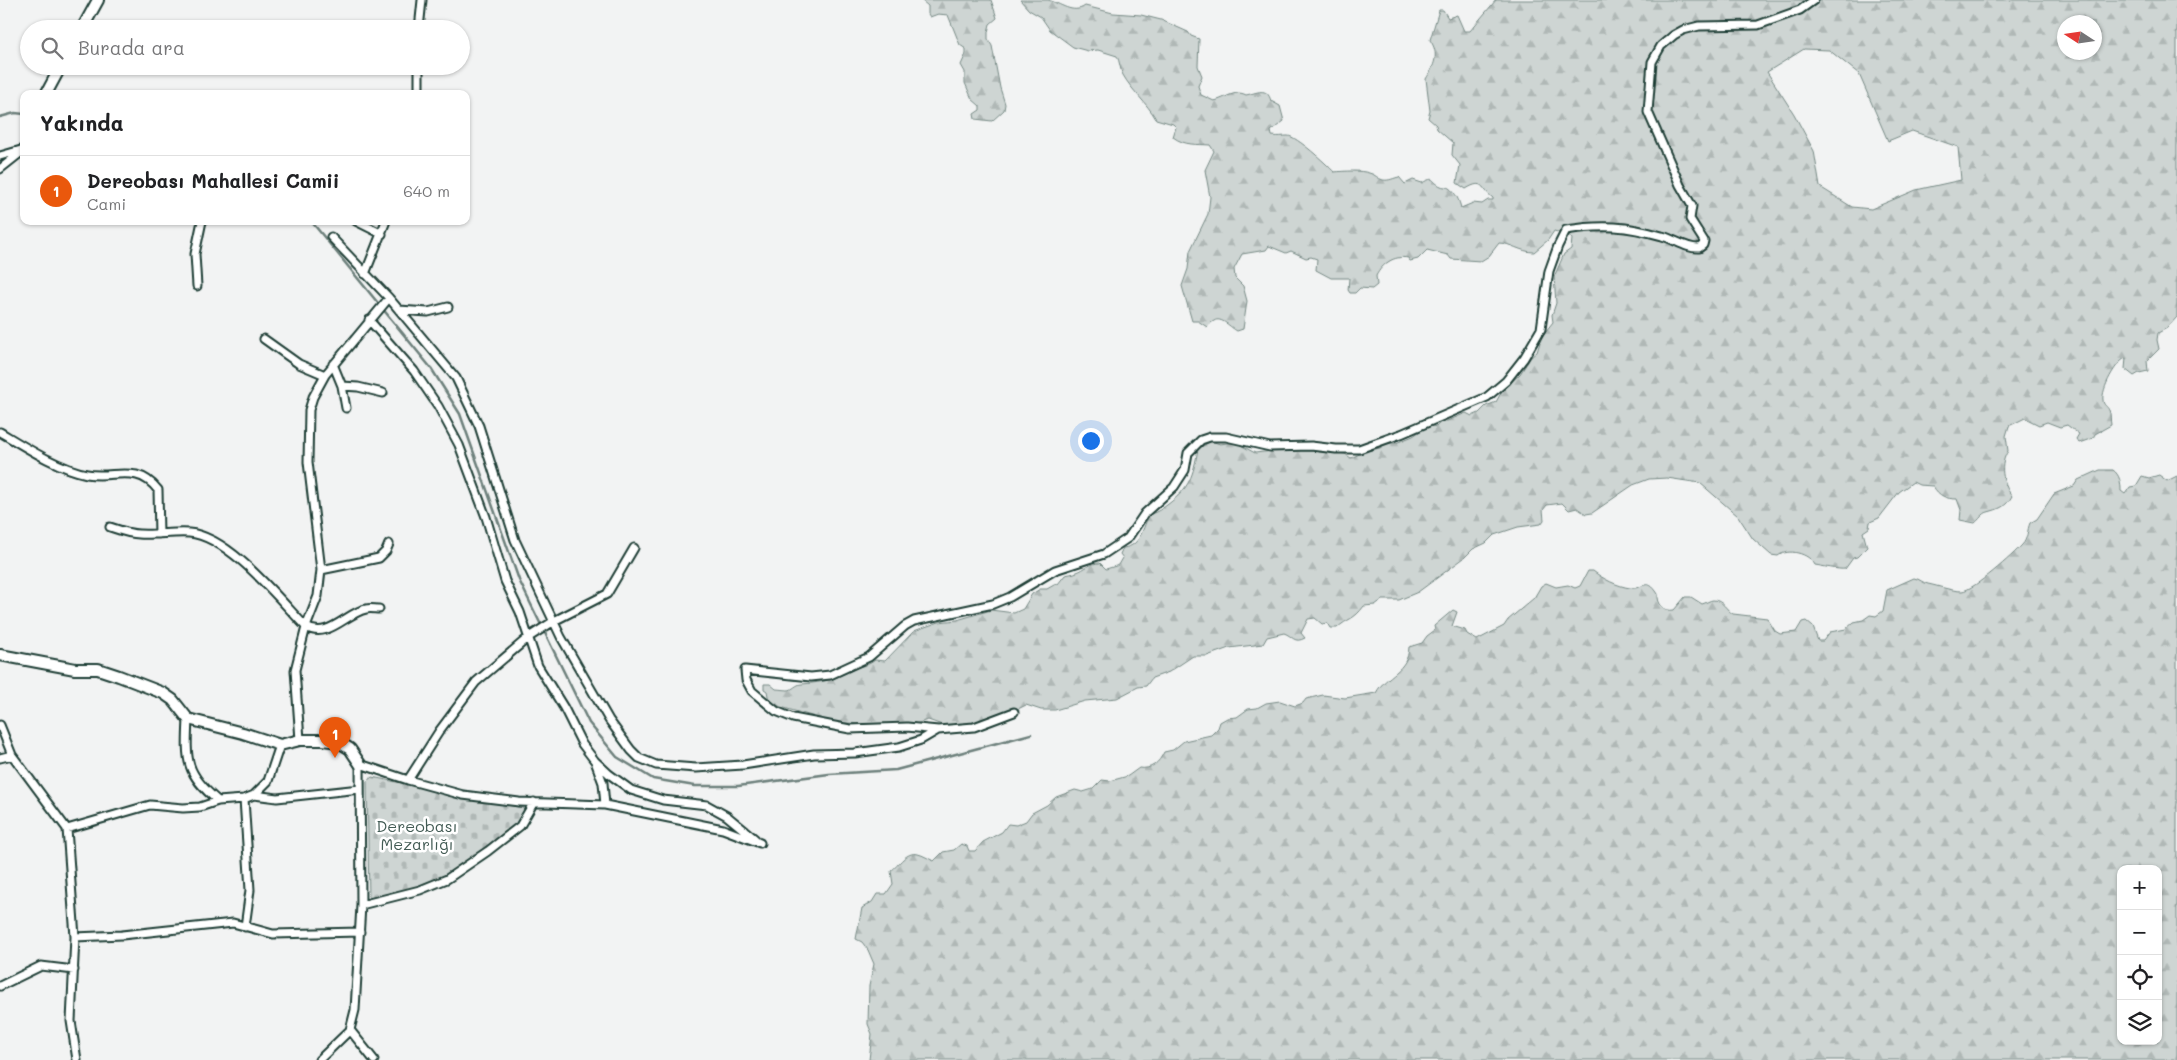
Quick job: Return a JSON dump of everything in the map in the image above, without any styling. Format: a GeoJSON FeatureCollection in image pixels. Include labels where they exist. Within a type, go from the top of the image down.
{"type":"FeatureCollection","features":[{"type":"Feature","properties":{"kind":"street"},"geometry":{"type":"LineString","coordinates":[[87,20],[98,0]]}},
{"type":"Feature","properties":{"kind":"street"},"geometry":{"type":"LineString","coordinates":[[420,20],[422,0]]}},
{"type":"Feature","properties":{"kind":"street"},"geometry":{"type":"LineString","coordinates":[[1014,712],[974,728],[938,730],[907,727],[850,730],[793,718],[776,711],[752,691],[746,680],[745,670],[811,677],[830,675],[869,657],[905,626],[914,622],[993,604],[1010,597],[1055,570],[1104,554],[1128,538],[1145,513],[1174,488],[1184,470],[1188,453],[1201,440],[1210,437],[1238,439],[1270,447],[1311,446],[1359,449],[1401,434],[1487,397],[1506,381],[1524,358],[1541,329],[1549,271],[1566,230],[1597,225],[1618,226],[1663,236],[1678,241],[1689,248],[1699,248],[1703,245],[1704,241],[1690,219],[1692,206],[1680,185],[1648,112],[1652,62],[1661,46],[1683,30],[1699,26],[1758,25],[1800,10],[1814,0]]}},
{"type":"Feature","properties":{"kind":"street"},"geometry":{"type":"LineString","coordinates":[[48,90],[57,75]]}},
{"type":"Feature","properties":{"kind":"street"},"geometry":{"type":"LineString","coordinates":[[419,75],[419,90]]}},
{"type":"Feature","properties":{"kind":"street"},"geometry":{"type":"LineString","coordinates":[[0,156],[20,150]]}},
{"type":"Feature","properties":{"kind":"street"},"geometry":{"type":"LineString","coordinates":[[0,169],[20,152]]}},
{"type":"Feature","properties":{"kind":"street"},"geometry":{"type":"LineString","coordinates":[[197,286],[195,254],[201,225]]}},
{"type":"Feature","properties":{"kind":"street"},"geometry":{"type":"LineString","coordinates":[[364,225],[382,234]]}},
{"type":"Feature","properties":{"kind":"street"},"geometry":{"type":"LineString","coordinates":[[366,274],[385,225]]}},
{"type":"Feature","properties":{"kind":"street"},"geometry":{"type":"LineString","coordinates":[[331,237],[389,298],[456,378],[479,426],[515,540],[561,637],[621,737],[639,758],[656,765],[696,768],[724,767],[814,754],[855,753],[899,747],[921,740],[938,730]]}},
{"type":"Feature","properties":{"kind":"street"},"geometry":{"type":"LineString","coordinates":[[300,740],[296,670],[306,627],[318,596],[321,570],[308,462],[308,418],[313,397],[325,375],[389,298]]}},
{"type":"Feature","properties":{"kind":"street"},"geometry":{"type":"LineString","coordinates":[[399,310],[428,312],[448,307]]}},
{"type":"Feature","properties":{"kind":"street"},"geometry":{"type":"LineString","coordinates":[[360,764],[462,795],[519,802],[605,805],[723,829],[760,843],[727,816],[707,805],[663,800],[631,790],[595,761],[582,744],[564,708],[538,666],[520,612],[505,581],[486,517],[459,444],[438,406],[414,371],[369,320]]}},
{"type":"Feature","properties":{"kind":"street"},"geometry":{"type":"LineString","coordinates":[[264,339],[299,364],[325,375]]}},
{"type":"Feature","properties":{"kind":"street"},"geometry":{"type":"LineString","coordinates":[[333,364],[342,386],[346,408]]}},
{"type":"Feature","properties":{"kind":"street"},"geometry":{"type":"LineString","coordinates":[[342,386],[358,387],[383,394]]}},
{"type":"Feature","properties":{"kind":"street"},"geometry":{"type":"LineString","coordinates":[[0,432],[64,466],[86,474],[106,475],[130,472],[142,477],[158,490],[159,534]]}},
{"type":"Feature","properties":{"kind":"street"},"geometry":{"type":"LineString","coordinates":[[110,527],[137,534],[189,533],[202,536],[237,556],[306,627],[312,630],[323,630],[339,624],[366,609],[379,609]]}},
{"type":"Feature","properties":{"kind":"street"},"geometry":{"type":"LineString","coordinates":[[321,570],[379,558],[386,551],[389,544]]}},
{"type":"Feature","properties":{"kind":"street"},"geometry":{"type":"LineString","coordinates":[[408,780],[440,730],[476,682],[529,637],[554,621],[607,594],[634,548]]}},
{"type":"Feature","properties":{"kind":"street"},"geometry":{"type":"LineString","coordinates":[[0,655],[75,669],[98,669],[163,693],[173,700],[188,720],[243,733],[280,745],[300,740],[323,740],[339,742],[350,749],[360,764],[361,905],[356,1010],[350,1030],[319,1060]]}},
{"type":"Feature","properties":{"kind":"street"},"geometry":{"type":"LineString","coordinates":[[188,720],[186,750],[190,771],[200,786],[218,802]]}},
{"type":"Feature","properties":{"kind":"street"},"geometry":{"type":"LineString","coordinates":[[0,725],[12,755],[67,829],[75,937],[71,1022],[77,1060]]}},
{"type":"Feature","properties":{"kind":"street"},"geometry":{"type":"LineString","coordinates":[[254,796],[268,781],[280,745]]}},
{"type":"Feature","properties":{"kind":"street"},"geometry":{"type":"LineString","coordinates":[[0,758],[12,755]]}},
{"type":"Feature","properties":{"kind":"street"},"geometry":{"type":"LineString","coordinates":[[595,761],[602,783],[605,805]]}},
{"type":"Feature","properties":{"kind":"street"},"geometry":{"type":"LineString","coordinates":[[67,829],[150,805],[183,808],[200,807],[254,796],[277,798],[360,789]]}},
{"type":"Feature","properties":{"kind":"street"},"geometry":{"type":"LineString","coordinates":[[244,799],[250,890],[245,927]]}},
{"type":"Feature","properties":{"kind":"street"},"geometry":{"type":"LineString","coordinates":[[361,905],[420,890],[447,879],[488,852],[520,826],[534,802]]}},
{"type":"Feature","properties":{"kind":"street"},"geometry":{"type":"LineString","coordinates":[[75,937],[122,935],[233,923],[273,934],[360,932]]}},
{"type":"Feature","properties":{"kind":"street"},"geometry":{"type":"LineString","coordinates":[[0,986],[41,966],[74,970]]}},
{"type":"Feature","properties":{"kind":"street"},"geometry":{"type":"LineString","coordinates":[[350,1030],[374,1060]]}},
{"type":"Feature","properties":{"kind":"green space"},"geometry":{"type":"Polygon","coordinates":[[[921,0],[991,0],[997,18],[990,24],[988,39],[992,46],[1005,104],[1004,110],[992,121],[975,119],[974,114],[980,110],[980,106],[972,99],[965,83],[965,72],[961,65],[966,49],[960,45],[948,15],[938,14],[930,17],[928,6],[921,0]]]}},
{"type":"Feature","properties":{"kind":"green space"},"geometry":{"type":"Polygon","coordinates":[[[1020,0],[1048,0],[1071,9],[1085,6],[1113,13],[1141,15],[1161,20],[1188,32],[1191,36],[1199,39],[1198,66],[1202,76],[1198,86],[1201,95],[1214,101],[1238,93],[1246,95],[1258,92],[1267,93],[1271,101],[1280,106],[1284,121],[1271,131],[1272,136],[1288,136],[1298,140],[1334,172],[1365,172],[1385,180],[1399,177],[1405,184],[1413,180],[1422,183],[1432,179],[1451,190],[1457,197],[1461,208],[1473,203],[1482,204],[1488,200],[1493,200],[1493,198],[1482,186],[1476,184],[1466,189],[1457,183],[1460,165],[1452,155],[1453,143],[1428,118],[1430,111],[1426,79],[1435,60],[1435,50],[1430,40],[1439,10],[1443,10],[1448,18],[1457,15],[1464,31],[1470,31],[1496,0],[2177,0],[2177,317],[2167,328],[2158,333],[2159,349],[2147,361],[2148,371],[2134,376],[2125,369],[2126,358],[2114,370],[2103,395],[2104,403],[2110,412],[2111,425],[2095,434],[2093,438],[2079,443],[2076,439],[2079,434],[2067,425],[2060,427],[2047,422],[2039,425],[2025,418],[2009,426],[2006,436],[2008,451],[2003,462],[2003,473],[2006,485],[2012,496],[2005,505],[1986,513],[1975,523],[1960,520],[1961,510],[1957,499],[1943,496],[1933,486],[1919,485],[1913,482],[1899,492],[1879,518],[1870,522],[1869,528],[1863,532],[1867,547],[1857,557],[1853,558],[1845,569],[1815,565],[1808,557],[1793,552],[1787,552],[1778,556],[1771,555],[1753,539],[1738,516],[1700,483],[1667,478],[1649,479],[1633,485],[1592,513],[1586,514],[1577,508],[1569,510],[1562,503],[1547,505],[1543,510],[1544,520],[1541,524],[1518,527],[1494,535],[1486,543],[1473,549],[1464,558],[1418,592],[1399,600],[1382,600],[1375,605],[1364,606],[1357,614],[1337,628],[1330,628],[1327,623],[1322,624],[1315,618],[1308,619],[1301,633],[1305,638],[1301,640],[1296,640],[1284,633],[1267,637],[1263,644],[1229,648],[1207,656],[1193,656],[1169,672],[1152,678],[1146,686],[1138,687],[1117,698],[1085,701],[1055,710],[1041,710],[1026,705],[989,718],[982,723],[948,727],[928,720],[906,727],[832,722],[781,707],[769,701],[764,684],[770,684],[776,689],[788,690],[800,684],[834,678],[875,660],[885,661],[914,631],[939,622],[957,620],[991,610],[1014,613],[1023,609],[1032,594],[1040,589],[1047,589],[1058,584],[1065,575],[1076,573],[1096,563],[1100,563],[1106,569],[1119,565],[1123,558],[1120,554],[1123,548],[1134,544],[1138,540],[1150,514],[1175,499],[1186,487],[1192,474],[1198,449],[1211,441],[1220,444],[1235,442],[1255,453],[1300,448],[1345,454],[1351,458],[1366,451],[1380,448],[1387,443],[1396,443],[1413,436],[1429,425],[1436,427],[1442,420],[1447,421],[1466,413],[1472,416],[1479,413],[1486,406],[1496,402],[1502,391],[1520,374],[1531,357],[1537,352],[1542,336],[1553,322],[1552,315],[1556,303],[1554,277],[1564,254],[1571,249],[1572,239],[1569,235],[1554,231],[1548,240],[1534,252],[1499,243],[1489,256],[1481,261],[1451,259],[1448,255],[1427,250],[1418,259],[1410,261],[1408,258],[1403,257],[1393,259],[1385,264],[1376,276],[1377,285],[1372,289],[1360,288],[1355,293],[1350,293],[1348,290],[1349,278],[1331,278],[1316,270],[1317,259],[1306,258],[1291,251],[1286,253],[1269,246],[1266,250],[1242,254],[1234,269],[1235,278],[1243,286],[1247,301],[1243,329],[1237,331],[1220,320],[1213,321],[1207,327],[1198,321],[1192,321],[1182,286],[1188,269],[1190,251],[1208,214],[1210,197],[1205,170],[1214,151],[1210,145],[1187,143],[1173,137],[1176,127],[1173,124],[1156,119],[1123,75],[1117,56],[1098,50],[1088,51],[1073,47],[1050,30],[1041,17],[1029,10],[1020,0]],[[1804,49],[1767,72],[1794,114],[1814,151],[1820,187],[1852,207],[1871,209],[1916,190],[1961,180],[1958,147],[1912,131],[1888,141],[1859,74],[1829,50],[1804,49]]]}},
{"type":"Feature","properties":{"kind":"green space"},"geometry":{"type":"Polygon","coordinates":[[[2100,470],[2113,470],[2120,479],[2121,491],[2125,494],[2130,487],[2136,486],[2142,476],[2149,478],[2159,475],[2167,481],[2177,476],[2177,1060],[869,1060],[872,1034],[868,1024],[869,986],[874,964],[868,950],[862,942],[856,939],[862,908],[872,902],[877,894],[886,894],[893,884],[891,871],[910,855],[920,855],[934,861],[943,852],[954,850],[961,844],[967,846],[969,851],[975,851],[983,842],[1002,832],[1008,824],[1016,825],[1026,821],[1032,813],[1047,805],[1056,797],[1075,790],[1083,792],[1093,789],[1102,780],[1110,781],[1128,776],[1139,768],[1151,767],[1160,759],[1164,752],[1173,750],[1184,741],[1211,735],[1218,728],[1220,722],[1227,718],[1237,717],[1248,709],[1280,701],[1295,706],[1303,703],[1306,699],[1323,695],[1345,698],[1376,693],[1385,681],[1401,668],[1408,655],[1409,647],[1422,643],[1435,630],[1434,626],[1453,610],[1457,612],[1452,626],[1465,630],[1467,634],[1477,640],[1504,626],[1508,620],[1534,598],[1541,586],[1546,583],[1556,587],[1568,585],[1575,588],[1580,586],[1588,571],[1593,571],[1610,582],[1625,587],[1651,586],[1658,594],[1660,604],[1667,610],[1674,610],[1685,597],[1691,597],[1702,604],[1716,600],[1733,614],[1767,618],[1775,631],[1780,634],[1796,632],[1802,622],[1806,621],[1813,627],[1818,641],[1823,641],[1830,632],[1846,629],[1854,622],[1863,620],[1870,615],[1876,616],[1883,611],[1887,590],[1914,578],[1958,591],[1975,585],[2002,564],[2024,543],[2030,523],[2037,519],[2054,494],[2074,486],[2078,480],[2100,470]]]}},
{"type":"Feature","properties":{"kind":"green space","name":"Dereobası Mezarlığı"},"geometry":{"type":"Polygon","coordinates":[[[372,777],[523,808],[525,815],[500,838],[457,869],[410,890],[369,899],[367,781],[372,777]]]}},
{"type":"Feature","properties":{"kind":"waterway"},"geometry":{"type":"LineString","coordinates":[[0,117],[20,114]]}},
{"type":"Feature","properties":{"kind":"waterway"},"geometry":{"type":"LineString","coordinates":[[314,225],[431,368],[460,414],[519,580],[589,723],[617,757],[653,779],[695,786],[738,786],[829,774],[896,770],[1031,734]]}},
{"type":"Feature","properties":{"kind":"place","name":"Dereobası Mahallesi Camii"},"geometry":{"type":"Point","coordinates":[335,758]}}]}
